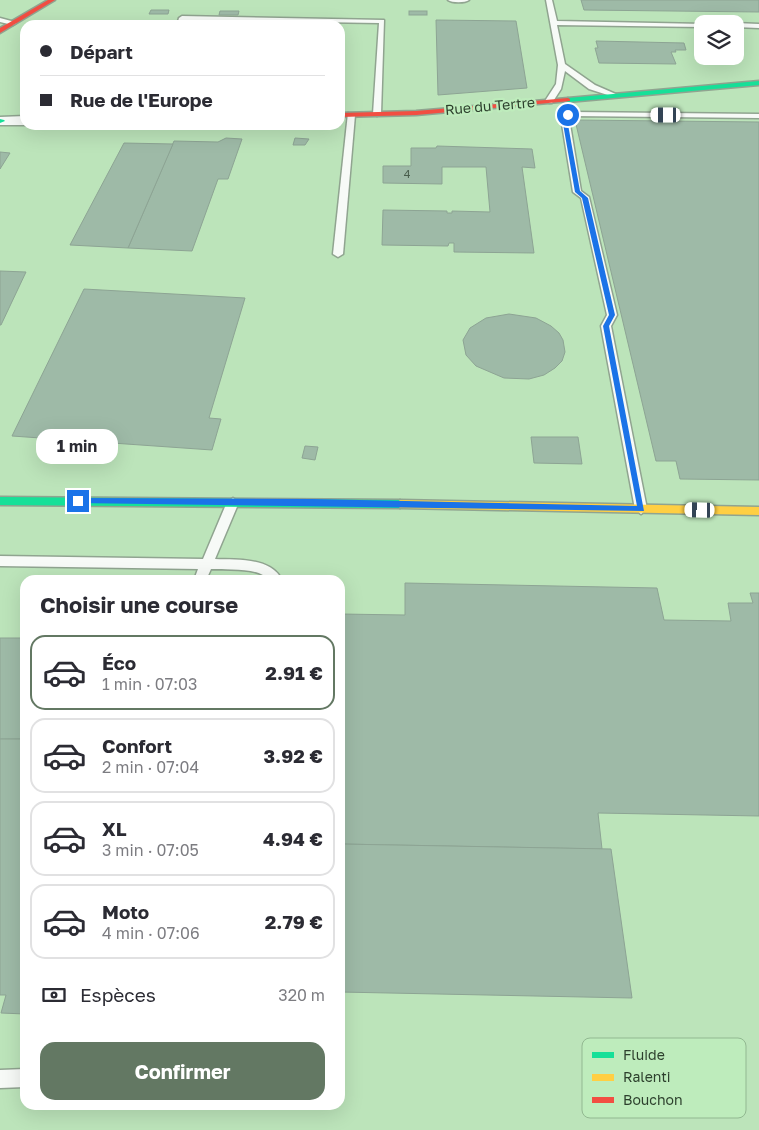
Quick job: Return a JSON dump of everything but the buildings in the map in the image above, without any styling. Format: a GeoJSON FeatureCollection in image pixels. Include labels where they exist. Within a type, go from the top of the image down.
{"type":"FeatureCollection","features":[{"type":"Feature","properties":{"kind":"street"},"geometry":{"type":"LineString","coordinates":[[0,31],[52,0]]}},
{"type":"Feature","properties":{"kind":"street","name":"Rue du Tertre"},"geometry":{"type":"LineString","coordinates":[[346,115],[549,101],[759,83]]}},
{"type":"Feature","properties":{"kind":"street"},"geometry":{"type":"LineString","coordinates":[[1,121],[20,121]]}},
{"type":"Feature","properties":{"kind":"street"},"geometry":{"type":"LineString","coordinates":[[0,501],[233,502],[759,511]]}},
{"type":"Feature","properties":{"kind":"lane"},"geometry":{"type":"LineString","coordinates":[[451,0],[466,0]]}},
{"type":"Feature","properties":{"kind":"lane"},"geometry":{"type":"LineString","coordinates":[[549,0],[562,65],[562,80],[558,92],[549,101]]}},
{"type":"Feature","properties":{"kind":"lane"},"geometry":{"type":"LineString","coordinates":[[181,20],[182,18],[315,20]]}},
{"type":"Feature","properties":{"kind":"lane"},"geometry":{"type":"LineString","coordinates":[[0,20],[13,23]]}},
{"type":"Feature","properties":{"kind":"lane"},"geometry":{"type":"LineString","coordinates":[[345,20],[382,21],[377,114]]}},
{"type":"Feature","properties":{"kind":"lane"},"geometry":{"type":"LineString","coordinates":[[554,23],[694,25]]}},
{"type":"Feature","properties":{"kind":"lane"},"geometry":{"type":"LineString","coordinates":[[744,25],[759,26]]}},
{"type":"Feature","properties":{"kind":"lane"},"geometry":{"type":"LineString","coordinates":[[562,65],[592,87],[614,95]]}},
{"type":"Feature","properties":{"kind":"lane"},"geometry":{"type":"LineString","coordinates":[[641,509],[606,326],[612,315],[585,198],[577,192],[565,118],[573,114],[759,116]]}},
{"type":"Feature","properties":{"kind":"lane"},"geometry":{"type":"LineString","coordinates":[[338,254],[346,115]]}},
{"type":"Feature","properties":{"kind":"lane"},"geometry":{"type":"LineString","coordinates":[[202,575],[233,502]]}},
{"type":"Feature","properties":{"kind":"lane"},"geometry":{"type":"LineString","coordinates":[[0,561],[248,565],[272,575]]}},
{"type":"Feature","properties":{"kind":"lane"},"geometry":{"type":"LineString","coordinates":[[0,1079],[20,1078]]}},
{"type":"Feature","properties":{"kind":"shaded area"},"geometry":{"type":"Polygon","coordinates":[[[0,0],[759,0],[759,1130],[0,1130],[0,0]]]}},
{"type":"Feature","properties":{"kind":"traffic: fast"},"geometry":{"type":"LineString","coordinates":[[568,100],[759,83]]}},
{"type":"Feature","properties":{"kind":"traffic: fast"},"geometry":{"type":"LineString","coordinates":[[0,501],[400,504]]}},
{"type":"Feature","properties":{"kind":"traffic: slow"},"geometry":{"type":"LineString","coordinates":[[400,504],[759,511]]}},
{"type":"Feature","properties":{"kind":"traffic: jam"},"geometry":{"type":"LineString","coordinates":[[0,31],[52,0]]}},
{"type":"Feature","properties":{"kind":"traffic: jam"},"geometry":{"type":"LineString","coordinates":[[345,115],[416,113],[568,100]]}},
{"type":"Feature","properties":{"kind":"route"},"geometry":{"type":"LineString","coordinates":[[78,501],[312,502],[641,509],[606,326],[612,315],[585,198],[577,192],[565,118],[568,115]]}}]}
